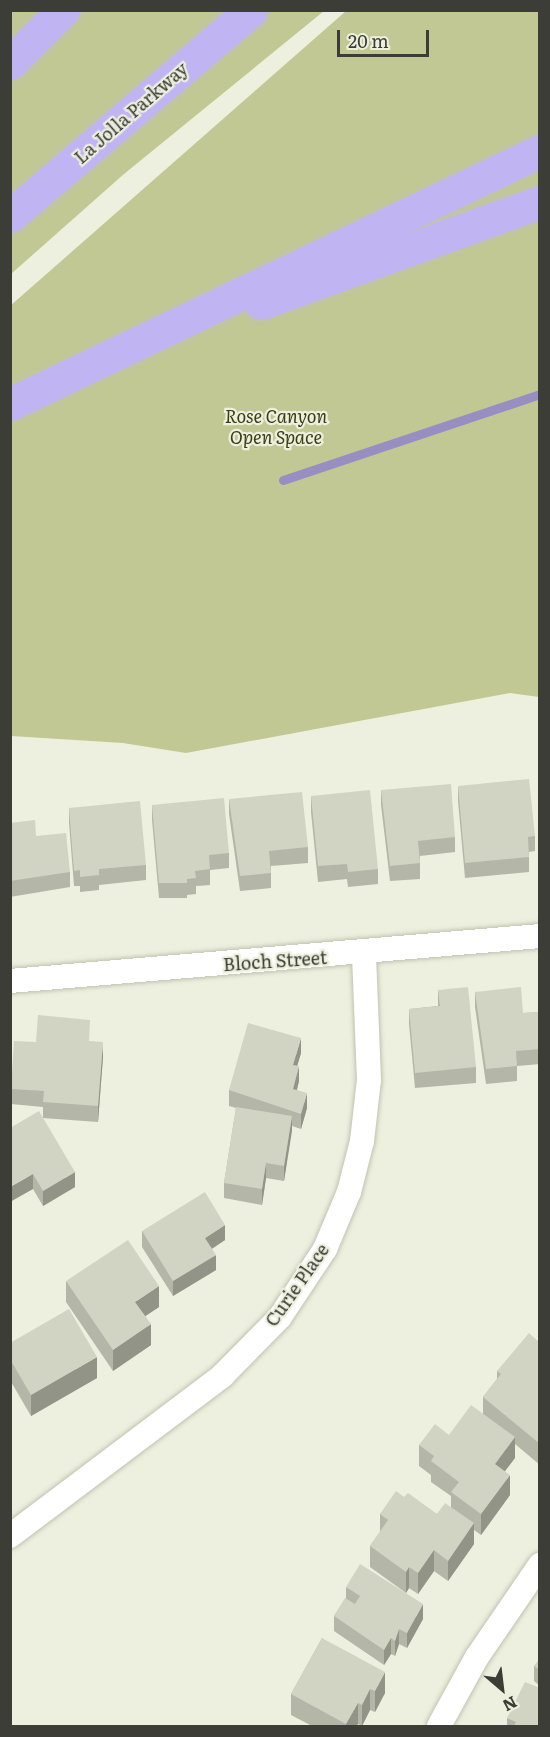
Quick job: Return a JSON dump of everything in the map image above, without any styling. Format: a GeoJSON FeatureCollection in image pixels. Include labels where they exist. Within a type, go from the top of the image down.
{"type":"FeatureCollection","features":[{"type":"Feature","properties":{"kind":"highway","name":"La Jolla Parkway"},"geometry":{"type":"LineString","coordinates":[[10,216],[251,10]]}},
{"type":"Feature","properties":{"kind":"highway"},"geometry":{"type":"LineString","coordinates":[[10,63],[60,13]]}},
{"type":"Feature","properties":{"kind":"highway"},"geometry":{"type":"LineString","coordinates":[[10,404],[540,151]]}},
{"type":"Feature","properties":{"kind":"highway"},"geometry":{"type":"LineString","coordinates":[[123,349],[343,276],[540,202]]}},
{"type":"Feature","properties":{"kind":"street","name":"Bloch Street"},"geometry":{"type":"LineString","coordinates":[[10,981],[364,954],[540,936]]}},
{"type":"Feature","properties":{"kind":"street","name":"Curie Place"},"geometry":{"type":"LineString","coordinates":[[10,1536],[222,1376],[280,1317],[325,1249],[349,1192],[362,1141],[369,1080],[364,954]]}},
{"type":"Feature","properties":{"kind":"street"},"geometry":{"type":"LineString","coordinates":[[439,1726],[477,1657],[540,1564]]}},
{"type":"Feature","properties":{"kind":"green space"},"geometry":{"type":"Polygon","coordinates":[[[11,11],[324,11],[124,174],[11,274],[11,11]]]}},
{"type":"Feature","properties":{"kind":"green space","name":"Rose Canyon Open Space"},"geometry":{"type":"Polygon","coordinates":[[[346,11],[539,11],[539,697],[510,693],[186,753],[123,743],[11,736],[10,306],[346,11]]]}},
{"type":"Feature","properties":{"kind":"building"},"geometry":{"type":"Polygon","coordinates":[[[529,779],[535,836],[528,837],[529,857],[465,863],[458,786],[529,779]]]}},
{"type":"Feature","properties":{"kind":"building"},"geometry":{"type":"Polygon","coordinates":[[[451,784],[455,837],[418,841],[420,863],[390,866],[381,790],[451,784]]]}},
{"type":"Feature","properties":{"kind":"building"},"geometry":{"type":"Polygon","coordinates":[[[370,790],[378,869],[348,872],[347,864],[318,866],[311,796],[370,790]]]}},
{"type":"Feature","properties":{"kind":"building"},"geometry":{"type":"Polygon","coordinates":[[[302,792],[308,847],[269,851],[271,873],[240,876],[229,799],[302,792]]]}},
{"type":"Feature","properties":{"kind":"building"},"geometry":{"type":"Polygon","coordinates":[[[224,798],[229,853],[209,855],[210,869],[195,871],[196,878],[187,879],[187,883],[159,883],[152,805],[224,798]]]}},
{"type":"Feature","properties":{"kind":"building"},"geometry":{"type":"Polygon","coordinates":[[[140,801],[146,865],[99,869],[99,875],[80,877],[80,870],[74,871],[69,808],[140,801]]]}},
{"type":"Feature","properties":{"kind":"building"},"geometry":{"type":"Polygon","coordinates":[[[35,820],[36,836],[66,833],[70,872],[10,881],[10,823],[35,820]]]}},
{"type":"Feature","properties":{"kind":"building"},"geometry":{"type":"Polygon","coordinates":[[[468,987],[476,1067],[415,1073],[409,1009],[440,1006],[438,990],[468,987]]]}},
{"type":"Feature","properties":{"kind":"building"},"geometry":{"type":"Polygon","coordinates":[[[521,987],[523,1013],[540,1012],[540,1049],[516,1051],[517,1066],[486,1069],[475,992],[521,987]]]}},
{"type":"Feature","properties":{"kind":"building"},"geometry":{"type":"Polygon","coordinates":[[[38,1015],[90,1020],[89,1041],[103,1042],[98,1106],[43,1102],[44,1091],[11,1089],[14,1041],[36,1042],[38,1015]]]}},
{"type":"Feature","properties":{"kind":"building"},"geometry":{"type":"Polygon","coordinates":[[[248,1023],[301,1038],[293,1065],[299,1066],[293,1089],[307,1093],[301,1114],[229,1090],[248,1023]]]}},
{"type":"Feature","properties":{"kind":"building"},"geometry":{"type":"Polygon","coordinates":[[[236,1107],[292,1116],[284,1166],[266,1163],[262,1189],[224,1183],[236,1107]]]}},
{"type":"Feature","properties":{"kind":"building"},"geometry":{"type":"Polygon","coordinates":[[[39,1111],[75,1172],[43,1191],[33,1174],[10,1187],[10,1128],[39,1111]]]}},
{"type":"Feature","properties":{"kind":"building"},"geometry":{"type":"Polygon","coordinates":[[[205,1192],[225,1225],[205,1238],[216,1255],[173,1281],[142,1231],[205,1192]]]}},
{"type":"Feature","properties":{"kind":"building"},"geometry":{"type":"Polygon","coordinates":[[[128,1240],[159,1286],[135,1302],[151,1324],[113,1350],[66,1281],[128,1240]]]}},
{"type":"Feature","properties":{"kind":"building"},"geometry":{"type":"Polygon","coordinates":[[[69,1309],[97,1357],[31,1395],[10,1359],[10,1343],[69,1309]]]}},
{"type":"Feature","properties":{"kind":"building"},"geometry":{"type":"Polygon","coordinates":[[[529,1333],[540,1343],[540,1444],[483,1397],[501,1374],[497,1371],[529,1333]]]}},
{"type":"Feature","properties":{"kind":"building"},"geometry":{"type":"Polygon","coordinates":[[[471,1405],[515,1437],[495,1464],[510,1475],[481,1514],[451,1492],[459,1482],[431,1461],[434,1456],[419,1445],[435,1424],[449,1435],[471,1405]]]}},
{"type":"Feature","properties":{"kind":"building"},"geometry":{"type":"Polygon","coordinates":[[[396,1491],[404,1497],[408,1493],[437,1514],[445,1503],[474,1523],[448,1561],[434,1550],[418,1573],[409,1567],[406,1572],[370,1546],[388,1520],[380,1514],[396,1491]]]}},
{"type":"Feature","properties":{"kind":"building"},"geometry":{"type":"Polygon","coordinates":[[[360,1564],[423,1604],[407,1633],[399,1629],[395,1641],[391,1638],[384,1650],[334,1616],[345,1598],[355,1604],[360,1596],[346,1587],[360,1564]]]}},
{"type":"Feature","properties":{"kind":"building"},"geometry":{"type":"Polygon","coordinates":[[[322,1638],[385,1672],[375,1691],[370,1689],[362,1705],[358,1703],[346,1724],[291,1694],[322,1638]]]}},
{"type":"Feature","properties":{"kind":"building"},"geometry":{"type":"Polygon","coordinates":[[[540,1659],[540,1670],[534,1666],[540,1659]]]}},
{"type":"Feature","properties":{"kind":"building"},"geometry":{"type":"Polygon","coordinates":[[[525,1682],[540,1688],[540,1726],[514,1726],[516,1722],[507,1718],[525,1682]]]}},
{"type":"Feature","properties":{"kind":"waterway"},"geometry":{"type":"LineString","coordinates":[[283,480],[540,394]]}}]}
